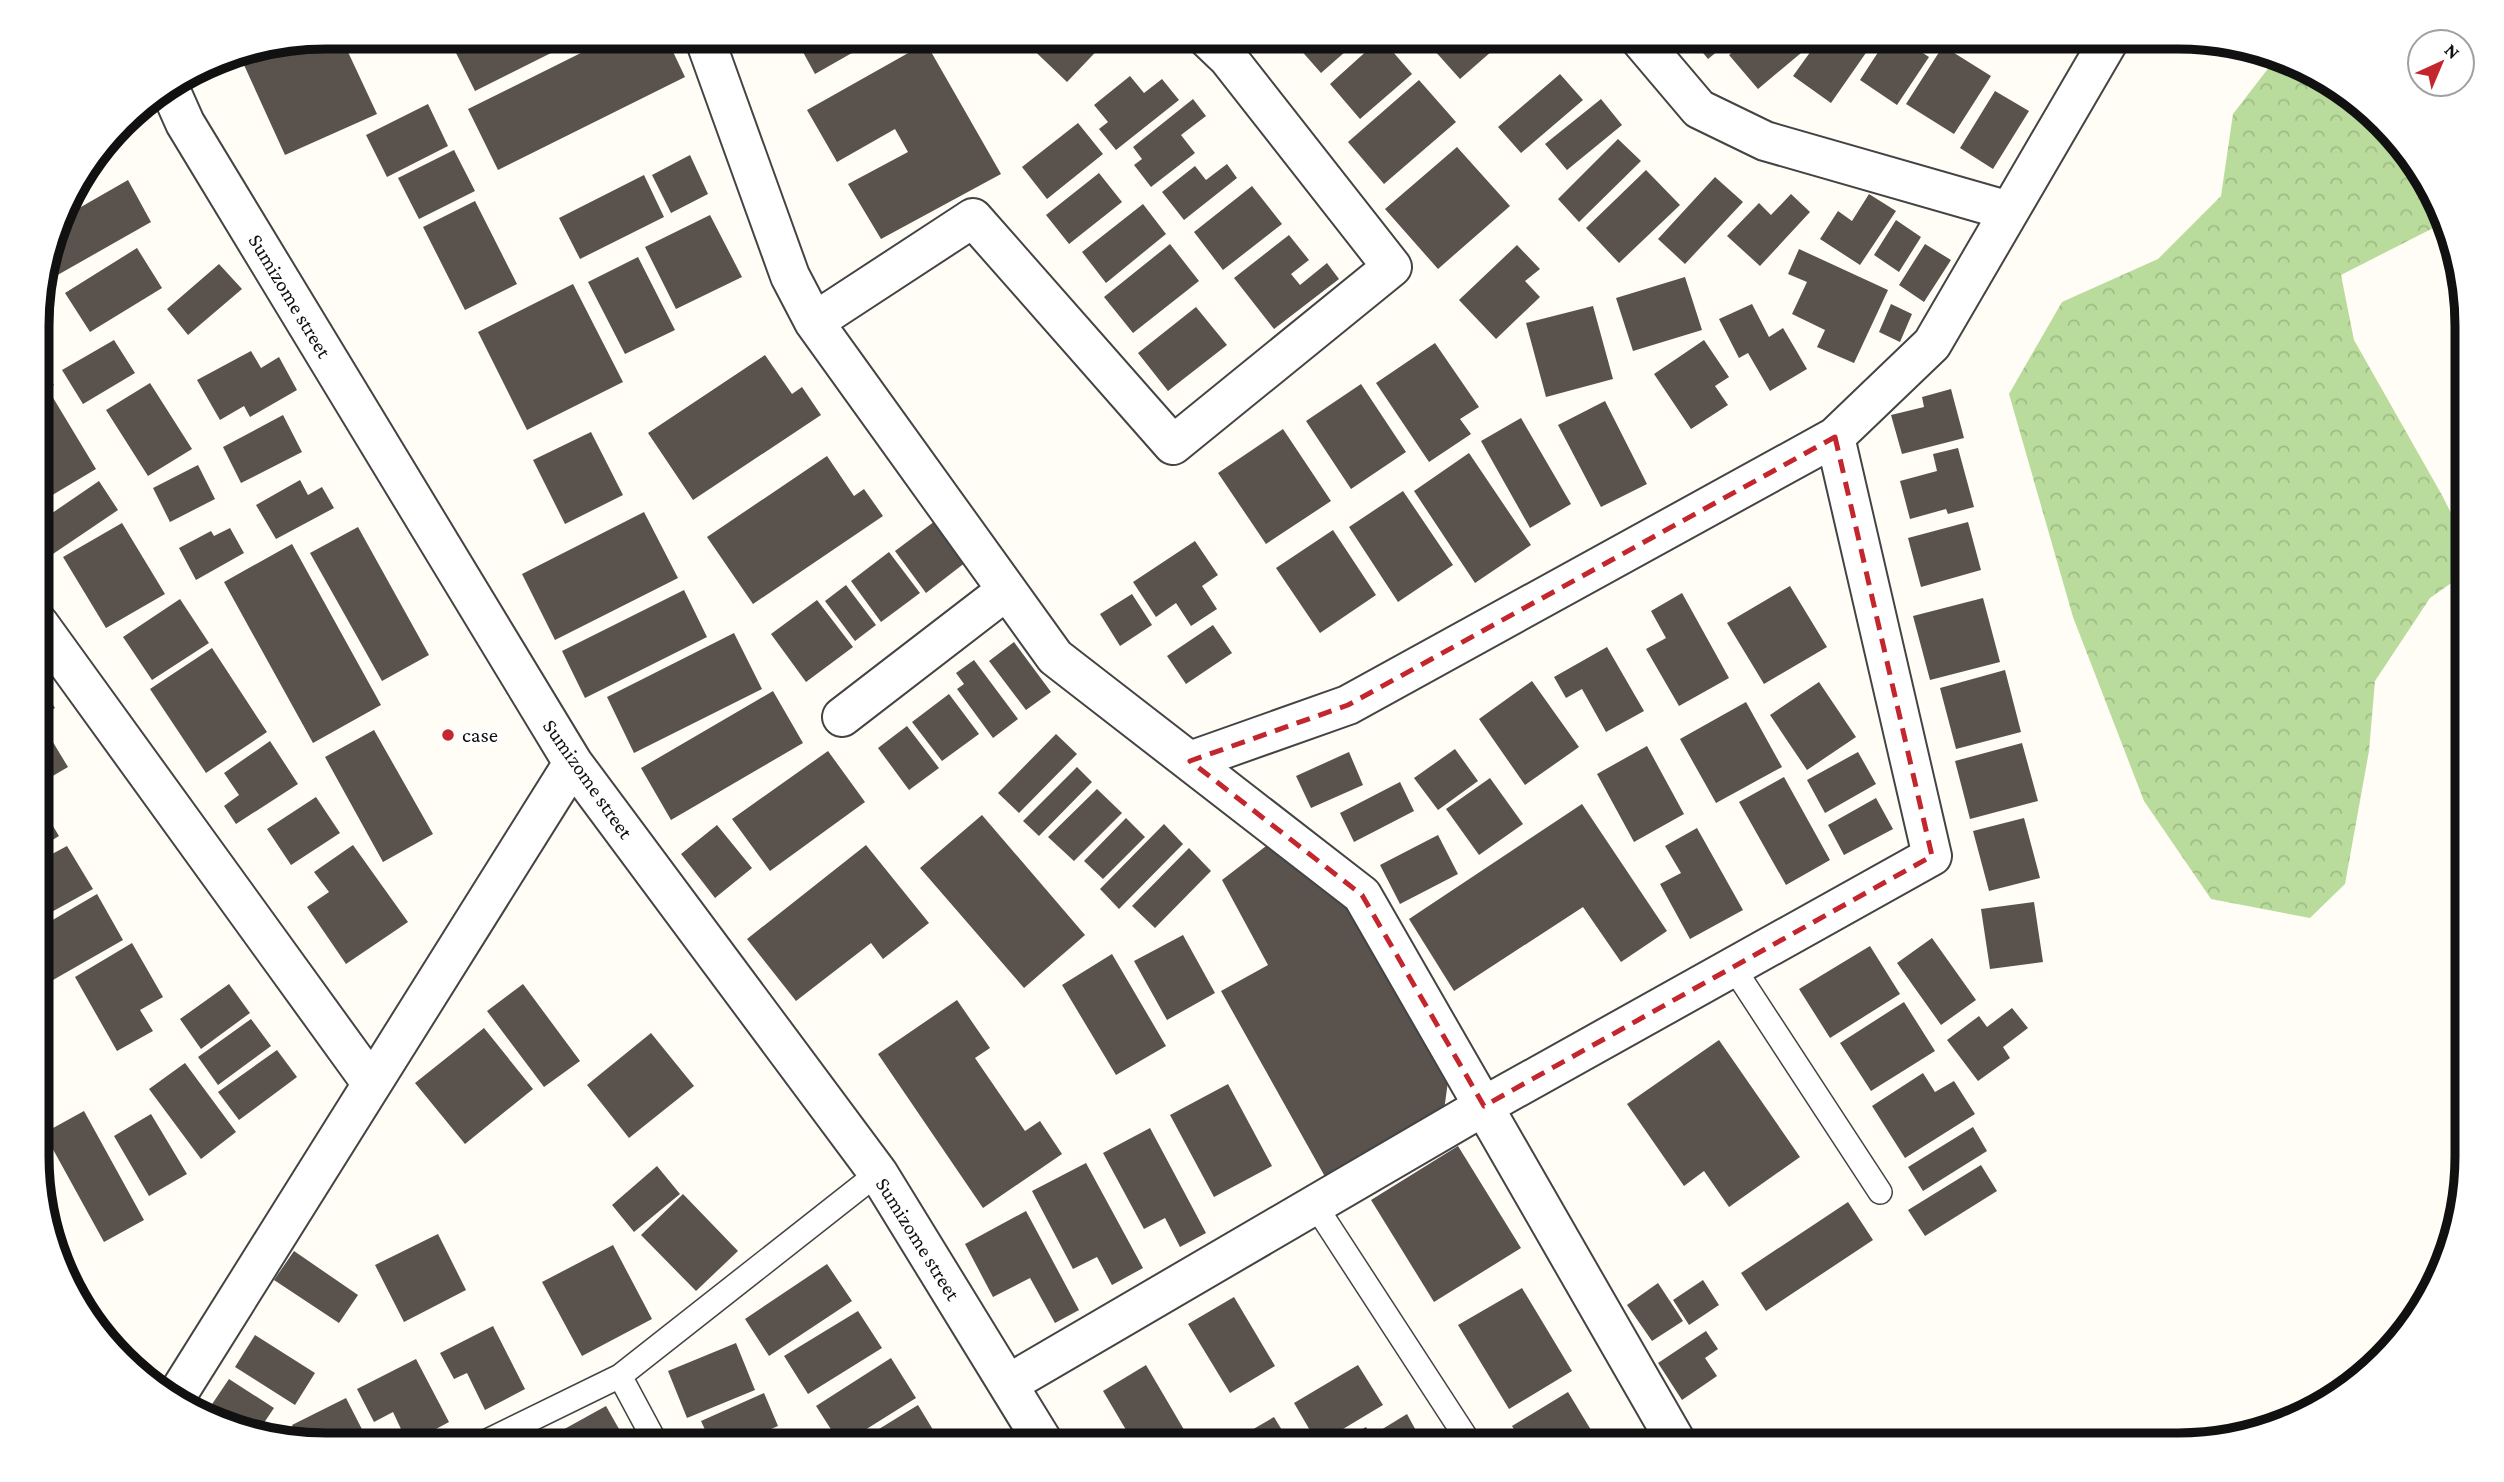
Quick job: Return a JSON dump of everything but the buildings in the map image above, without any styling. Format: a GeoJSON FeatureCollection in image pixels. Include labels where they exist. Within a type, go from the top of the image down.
{"type":"FeatureCollection","features":[{"type":"Feature","properties":{"kind":"street"},"geometry":{"type":"LineString","coordinates":[[708,49],[790,276],[814,322],[1055,657],[1362,895],[1671,1433]]}},
{"type":"Feature","properties":{"kind":"street"},"geometry":{"type":"LineString","coordinates":[[814,322],[974,218],[1173,445],[1392,267],[1219,49]]}},
{"type":"Feature","properties":{"kind":"street"},"geometry":{"type":"LineString","coordinates":[[1649,49],[1699,109],[1765,141],[2010,211]]}},
{"type":"Feature","properties":{"kind":"street"},"geometry":{"type":"LineString","coordinates":[[1189,761],[1348,705],[1835,437],[1932,344],[2103,49]]}},
{"type":"Feature","properties":{"kind":"street","name":"Sumizome street"},"geometry":{"type":"LineString","coordinates":[[173,95],[185,123],[573,763],[878,1174],[1038,1433]]}},
{"type":"Feature","properties":{"kind":"street"},"geometry":{"type":"LineString","coordinates":[[1008,1384],[1484,1106],[1933,856],[1835,437]]}},
{"type":"Feature","properties":{"kind":"street"},"geometry":{"type":"LineString","coordinates":[[842,717],[1007,590]]}},
{"type":"Feature","properties":{"kind":"street"},"geometry":{"type":"LineString","coordinates":[[49,638],[372,1084]]}},
{"type":"Feature","properties":{"kind":"street"},"geometry":{"type":"LineString","coordinates":[[180,1391],[573,763]]}},
{"type":"Feature","properties":{"kind":"lane"},"geometry":{"type":"LineString","coordinates":[[1733,967],[1881,1192]]}},
{"type":"Feature","properties":{"kind":"lane"},"geometry":{"type":"LineString","coordinates":[[504,1433],[620,1376],[878,1174]]}},
{"type":"Feature","properties":{"kind":"lane"},"geometry":{"type":"LineString","coordinates":[[1315,1205],[1463,1433]]}},
{"type":"Feature","properties":{"kind":"lane"},"geometry":{"type":"LineString","coordinates":[[620,1376],[651,1433]]}},
{"type":"Feature","properties":{"kind":"highlighted area"},"geometry":{"type":"Polygon","coordinates":[[[1835,437],[1932,856],[1484,1106],[1362,895],[1190,761],[1348,705],[1835,437]]]}},
{"type":"Feature","properties":{"kind":"green space"},"geometry":{"type":"Polygon","coordinates":[[[2271,65],[2317,86],[2361,118],[2398,157],[2418,187],[2436,226],[2341,275],[2354,340],[2455,521],[2455,580],[2430,598],[2375,681],[2369,751],[2345,884],[2310,918],[2211,899],[2144,801],[2073,617],[2009,394],[2062,302],[2158,259],[2221,196],[2233,114],[2271,65]]]}},
{"type":"Feature","properties":{"kind":"place","name":"case"},"geometry":{"type":"Point","coordinates":[448,735]}}]}
